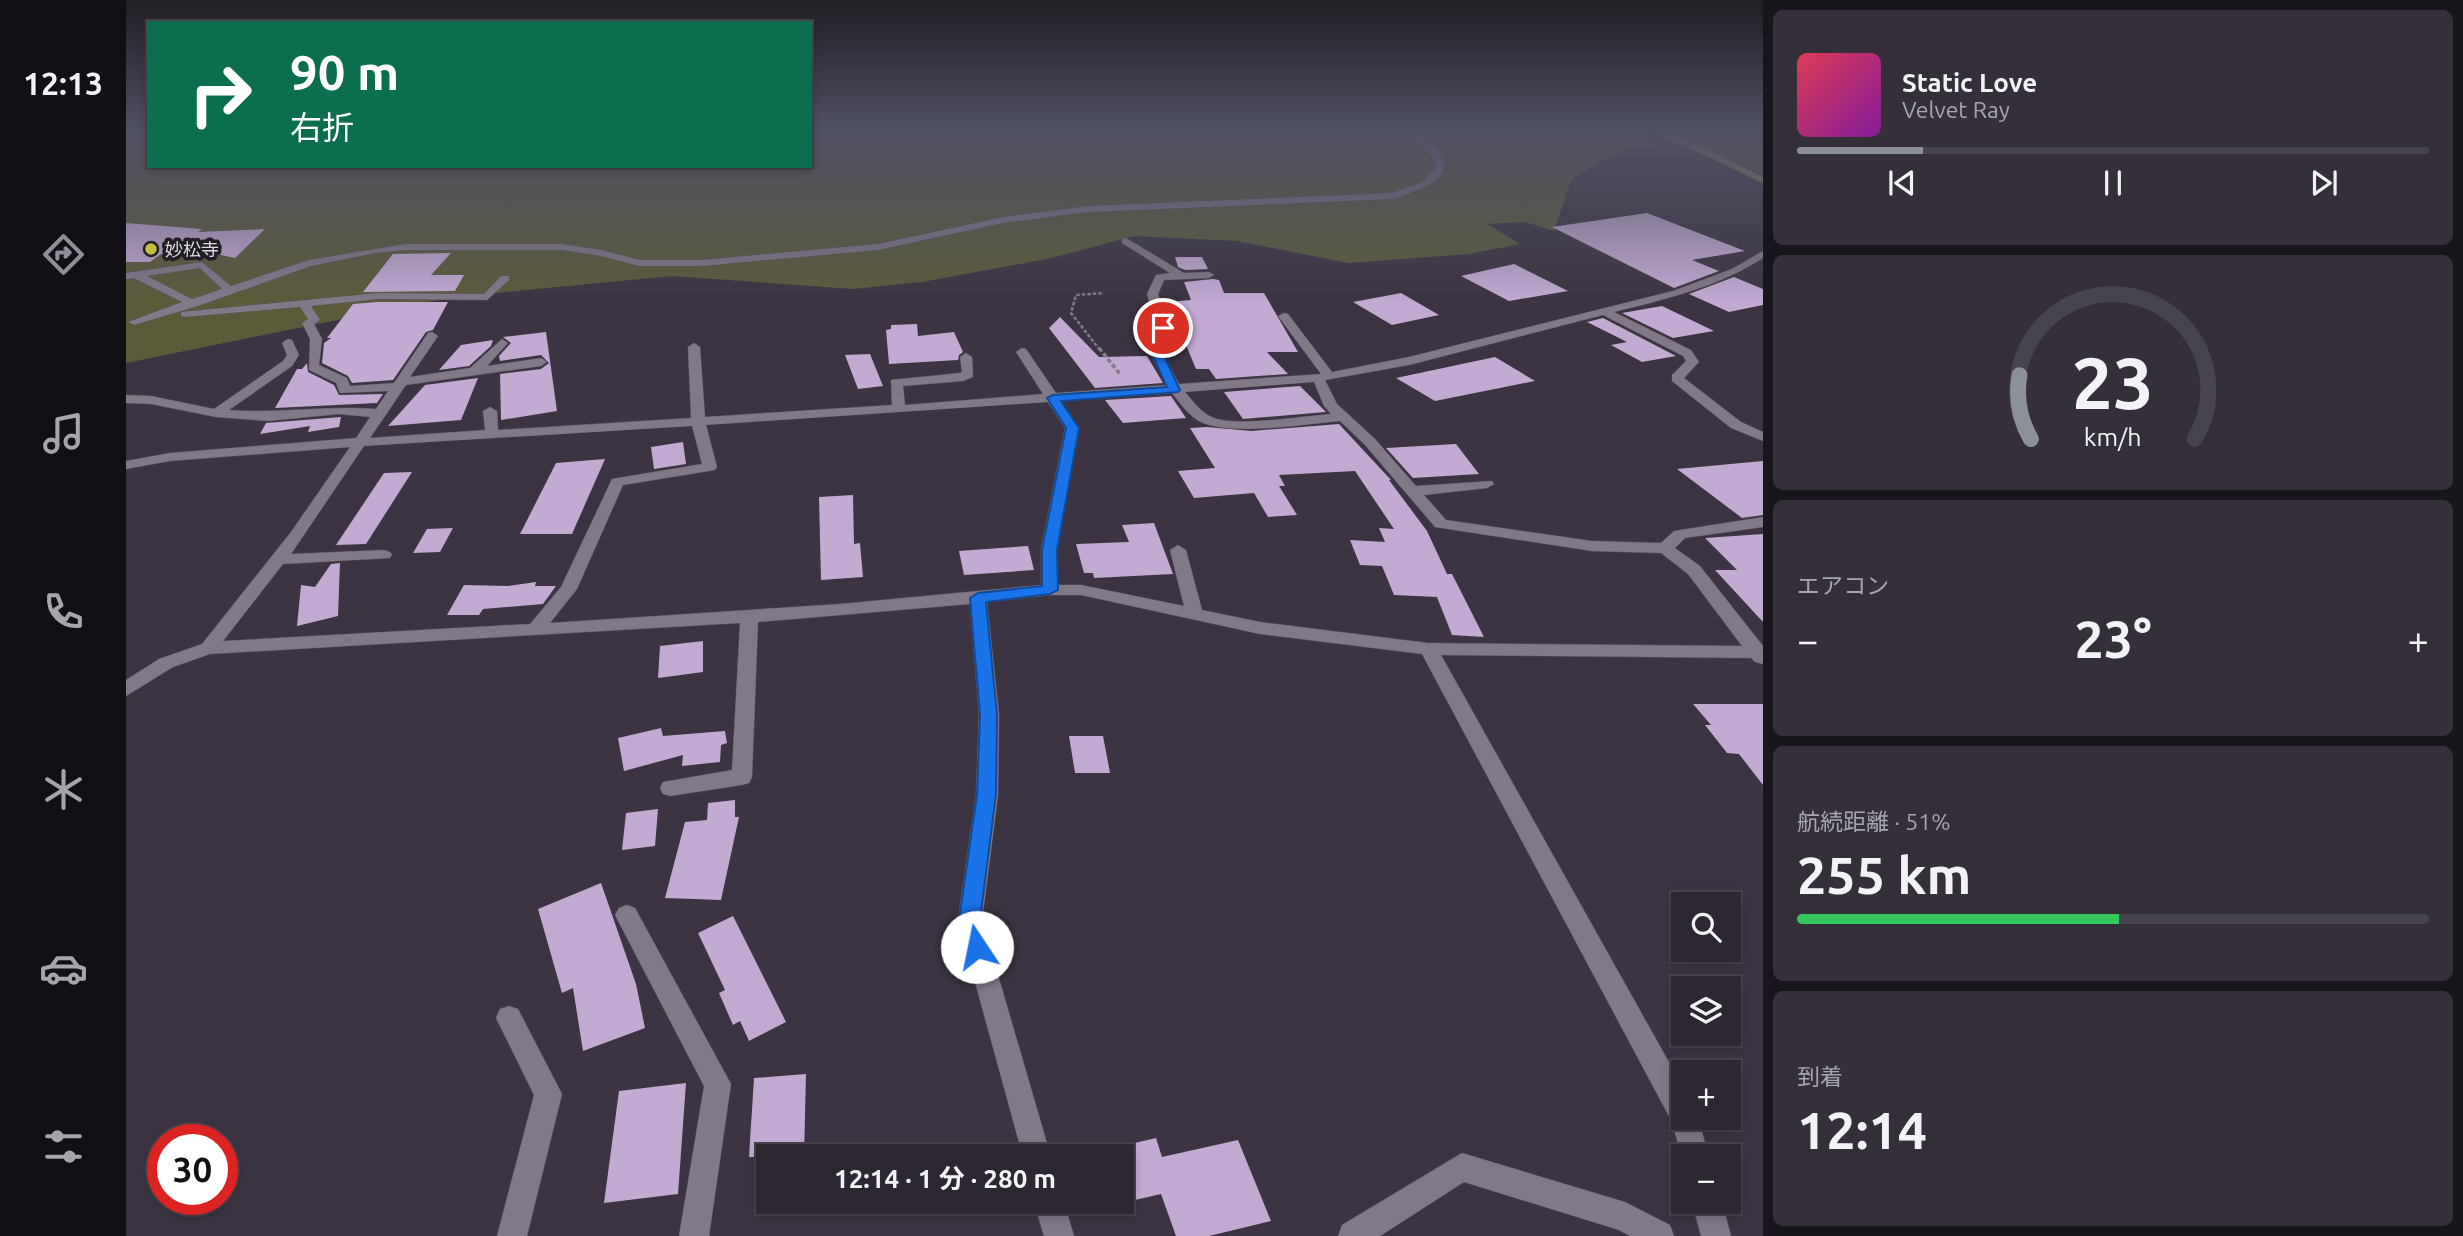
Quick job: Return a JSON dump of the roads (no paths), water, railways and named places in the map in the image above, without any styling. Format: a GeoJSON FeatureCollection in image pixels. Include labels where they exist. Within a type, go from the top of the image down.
{"type":"FeatureCollection","features":[{"type":"Feature","properties":{"kind":"street"},"geometry":{"type":"LineString","coordinates":[[130,323],[194,304],[309,263],[349,254],[405,247],[562,247],[602,253],[640,263],[682,265],[878,247],[1003,220],[1088,209],[1392,196],[1417,188]]}},
{"type":"Feature","properties":{"kind":"street"},"geometry":{"type":"LineString","coordinates":[[1126,241],[1180,275]]}},
{"type":"Feature","properties":{"kind":"street"},"geometry":{"type":"LineString","coordinates":[[1736,271],[1763,254]]}},
{"type":"Feature","properties":{"kind":"street"},"geometry":{"type":"LineString","coordinates":[[132,276],[202,265],[231,291]]}},
{"type":"Feature","properties":{"kind":"street"},"geometry":{"type":"LineString","coordinates":[[126,465],[170,457],[252,449],[899,409],[1324,377],[1409,361],[1677,293],[1736,271],[1763,266]]}},
{"type":"Feature","properties":{"kind":"street"},"geometry":{"type":"LineString","coordinates":[[1209,275],[1160,277],[1156,283],[1152,307],[1163,328],[1158,356],[1174,390],[1207,421],[1230,423],[1341,417]]}},
{"type":"Feature","properties":{"kind":"street"},"geometry":{"type":"LineString","coordinates":[[132,276],[194,304]]}},
{"type":"Feature","properties":{"kind":"street"},"geometry":{"type":"LineString","coordinates":[[130,323],[304,303],[323,297],[487,297],[505,278]]}},
{"type":"Feature","properties":{"kind":"street"},"geometry":{"type":"LineString","coordinates":[[304,303],[314,320],[308,323],[316,339],[313,367],[342,380],[345,390],[541,362]]}},
{"type":"Feature","properties":{"kind":"street"},"geometry":{"type":"LineString","coordinates":[[1603,311],[1687,353],[1693,362],[1676,378],[1736,425],[1763,437]]}},
{"type":"Feature","properties":{"kind":"street"},"geometry":{"type":"LineString","coordinates":[[1284,316],[1324,377],[1331,406],[1370,442],[1441,524],[1592,546],[1665,548],[1694,570],[1761,655]]}},
{"type":"Feature","properties":{"kind":"street"},"geometry":{"type":"LineString","coordinates":[[208,648],[279,559],[382,414],[432,336]]}},
{"type":"Feature","properties":{"kind":"street"},"geometry":{"type":"LineString","coordinates":[[215,413],[288,363],[293,355],[288,343]]}},
{"type":"Feature","properties":{"kind":"street"},"geometry":{"type":"LineString","coordinates":[[475,372],[502,343]]}},
{"type":"Feature","properties":{"kind":"street"},"geometry":{"type":"LineString","coordinates":[[536,628],[569,589],[617,482],[710,467],[698,421],[694,347]]}},
{"type":"Feature","properties":{"kind":"street"},"geometry":{"type":"LineString","coordinates":[[1022,352],[1072,428],[1049,550],[1050,590]]}},
{"type":"Feature","properties":{"kind":"street"},"geometry":{"type":"LineString","coordinates":[[899,409],[896,383],[963,377],[969,374],[966,357]]}},
{"type":"Feature","properties":{"kind":"street"},"geometry":{"type":"LineString","coordinates":[[126,399],[152,400],[215,413],[268,417],[339,410],[382,414]]}},
{"type":"Feature","properties":{"kind":"street"},"geometry":{"type":"LineString","coordinates":[[490,411],[492,435]]}},
{"type":"Feature","properties":{"kind":"street"},"geometry":{"type":"LineString","coordinates":[[1414,491],[1487,484]]}},
{"type":"Feature","properties":{"kind":"street"},"geometry":{"type":"LineString","coordinates":[[1665,548],[1680,534],[1763,522]]}},
{"type":"Feature","properties":{"kind":"street"},"geometry":{"type":"LineString","coordinates":[[1178,550],[1195,615]]}},
{"type":"Feature","properties":{"kind":"street"},"geometry":{"type":"LineString","coordinates":[[279,559],[384,555]]}},
{"type":"Feature","properties":{"kind":"street"},"geometry":{"type":"LineString","coordinates":[[126,690],[166,663],[208,648],[749,618],[1050,590],[1081,590],[1260,628],[1428,649],[1761,655]]}},
{"type":"Feature","properties":{"kind":"street"},"geometry":{"type":"LineString","coordinates":[[978,598],[988,729],[987,794],[970,920],[1033,1144]]}},
{"type":"Feature","properties":{"kind":"street"},"geometry":{"type":"LineString","coordinates":[[670,788],[742,778],[749,618]]}},
{"type":"Feature","properties":{"kind":"street"},"geometry":{"type":"LineString","coordinates":[[1428,649],[1671,1094]]}},
{"type":"Feature","properties":{"kind":"street"},"geometry":{"type":"LineString","coordinates":[[627,915],[718,1084],[694,1236]]}},
{"type":"Feature","properties":{"kind":"street"},"geometry":{"type":"LineString","coordinates":[[509,1018],[548,1094],[512,1236]]}},
{"type":"Feature","properties":{"kind":"street"},"geometry":{"type":"LineString","coordinates":[[1353,1236],[1462,1167],[1625,1217],[1659,1236]]}},
{"type":"Feature","properties":{"kind":"street"},"geometry":{"type":"LineString","coordinates":[[1053,1214],[1059,1236]]}},
{"type":"Feature","properties":{"kind":"street"},"geometry":{"type":"LineString","coordinates":[[1710,1214],[1716,1236]]}},
{"type":"Feature","properties":{"kind":"place","name":"妙松寺"},"geometry":{"type":"Point","coordinates":[151,249]}}]}
